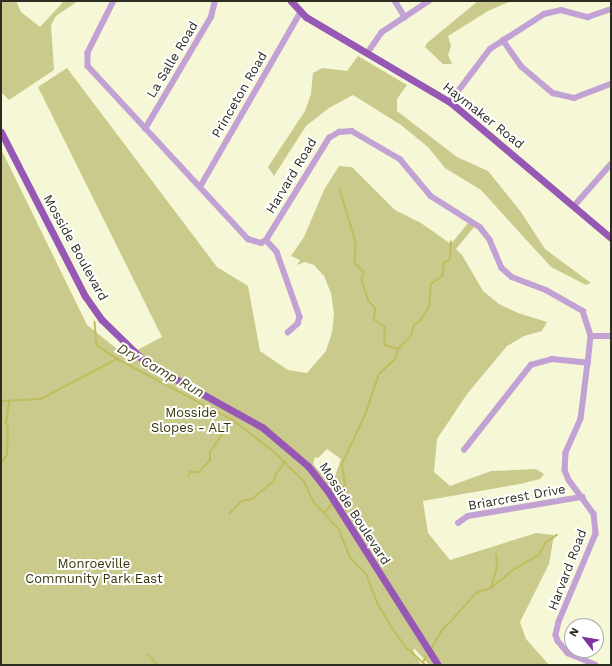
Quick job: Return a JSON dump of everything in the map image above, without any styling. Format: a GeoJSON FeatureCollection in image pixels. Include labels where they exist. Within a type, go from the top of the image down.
{"type":"FeatureCollection","features":[{"type":"Feature","properties":{"kind":"main road","name":"Haymaker Road"},"geometry":{"type":"LineString","coordinates":[[290,1],[300,13],[450,102],[611,238]]}},
{"type":"Feature","properties":{"kind":"main road","name":"Mosside Boulevard"},"geometry":{"type":"LineString","coordinates":[[1,132],[78,283],[102,320],[140,357],[163,372],[262,427],[308,466],[327,490],[438,665]]}},
{"type":"Feature","properties":{"kind":"street"},"geometry":{"type":"LineString","coordinates":[[114,1],[88,53],[87,61],[91,70],[248,239],[261,243],[266,240],[276,252],[299,312],[298,324],[288,333]]}},
{"type":"Feature","properties":{"kind":"street","name":"La Salle Road"},"geometry":{"type":"LineString","coordinates":[[145,129],[208,22],[215,1]]}},
{"type":"Feature","properties":{"kind":"street"},"geometry":{"type":"LineString","coordinates":[[395,1],[405,17]]}},
{"type":"Feature","properties":{"kind":"street"},"geometry":{"type":"LineString","coordinates":[[368,52],[382,32],[429,1]]}},
{"type":"Feature","properties":{"kind":"street"},"geometry":{"type":"LineString","coordinates":[[450,102],[482,55],[544,14],[561,10],[583,17],[611,9]]}},
{"type":"Feature","properties":{"kind":"street","name":"Princeton Road"},"geometry":{"type":"LineString","coordinates":[[200,187],[300,13]]}},
{"type":"Feature","properties":{"kind":"street"},"geometry":{"type":"LineString","coordinates":[[503,40],[521,66],[553,93],[574,98],[611,84]]}},
{"type":"Feature","properties":{"kind":"street","name":"Harvard Road"},"geometry":{"type":"LineString","coordinates":[[266,240],[328,138],[339,132],[352,131],[400,159],[431,196],[480,227],[490,240],[502,268],[512,277],[546,290],[583,311],[591,336],[588,363],[580,425],[570,444],[565,461],[569,480],[594,514],[596,534],[559,622],[556,635],[558,641],[568,652],[596,665]]}},
{"type":"Feature","properties":{"kind":"street"},"geometry":{"type":"LineString","coordinates":[[574,206],[611,164]]}},
{"type":"Feature","properties":{"kind":"street"},"geometry":{"type":"LineString","coordinates":[[591,336],[611,336]]}},
{"type":"Feature","properties":{"kind":"street"},"geometry":{"type":"LineString","coordinates":[[464,450],[531,365],[552,358],[588,363]]}},
{"type":"Feature","properties":{"kind":"street","name":"Briarcrest Drive"},"geometry":{"type":"LineString","coordinates":[[458,523],[468,516],[582,498]]}},
{"type":"Feature","properties":{"kind":"green space"},"geometry":{"type":"Polygon","coordinates":[[[1,1],[16,1],[21,12],[40,27],[64,1],[78,1],[56,16],[51,25],[54,70],[9,100],[1,92],[1,1]]]}},
{"type":"Feature","properties":{"kind":"green space"},"geometry":{"type":"Polygon","coordinates":[[[478,1],[511,1],[488,11],[448,36],[451,46],[448,55],[452,64],[443,64],[425,47],[427,43],[478,1]]]}},
{"type":"Feature","properties":{"kind":"green space"},"geometry":{"type":"Polygon","coordinates":[[[358,56],[407,85],[397,99],[397,111],[457,157],[488,171],[521,212],[545,249],[591,283],[586,285],[551,267],[481,190],[445,168],[428,147],[401,125],[353,95],[329,108],[306,126],[274,176],[268,167],[305,111],[311,94],[313,73],[322,68],[347,71],[358,56]]]}},
{"type":"Feature","properties":{"kind":"green space"},"geometry":{"type":"Polygon","coordinates":[[[67,68],[217,267],[248,286],[260,351],[288,370],[307,373],[326,351],[332,332],[334,314],[331,293],[324,276],[314,265],[305,262],[297,265],[300,260],[291,256],[304,237],[324,190],[339,166],[352,167],[395,210],[421,223],[451,244],[468,223],[475,226],[456,249],[462,255],[483,291],[499,304],[518,313],[547,322],[542,331],[524,336],[507,346],[467,394],[437,439],[434,472],[450,486],[491,471],[536,469],[544,474],[540,479],[520,484],[423,501],[428,533],[450,560],[536,533],[554,535],[549,564],[520,622],[526,639],[549,665],[429,665],[415,649],[413,650],[421,665],[1,665],[1,149],[87,325],[126,356],[162,337],[38,87],[67,68]],[[327,449],[318,458],[315,457],[313,464],[339,494],[333,482],[341,459],[327,449]]]}},
{"type":"Feature","properties":{"kind":"waterway"},"geometry":{"type":"LineString","coordinates":[[340,189],[356,242],[355,263],[364,272],[362,280],[369,301],[376,309],[374,319],[385,327],[385,345],[398,349]]}},
{"type":"Feature","properties":{"kind":"waterway"},"geometry":{"type":"LineString","coordinates":[[337,498],[345,484],[342,464],[365,415],[379,374],[396,358],[398,349],[411,336],[414,325],[420,321],[429,307],[431,284],[442,276],[444,263],[450,259],[451,242]]}},
{"type":"Feature","properties":{"kind":"waterway","name":"Dry Camp Run"},"geometry":{"type":"LineString","coordinates":[[95,322],[97,345],[119,360],[233,420],[272,450],[304,481],[314,502],[339,529],[351,558],[367,575],[378,604],[393,629],[407,648],[426,665]]}},
{"type":"Feature","properties":{"kind":"waterway"},"geometry":{"type":"LineString","coordinates":[[1,401],[41,399],[117,359]]}},
{"type":"Feature","properties":{"kind":"waterway"},"geometry":{"type":"LineString","coordinates":[[1,463],[7,455],[8,428],[6,424],[9,402]]}},
{"type":"Feature","properties":{"kind":"waterway"},"geometry":{"type":"LineString","coordinates":[[188,476],[190,472],[199,472],[210,460],[210,452],[232,421]]}},
{"type":"Feature","properties":{"kind":"waterway"},"geometry":{"type":"LineString","coordinates":[[229,514],[242,501],[252,499],[274,481],[276,474],[285,462]]}},
{"type":"Feature","properties":{"kind":"waterway"},"geometry":{"type":"LineString","coordinates":[[324,513],[331,505]]}},
{"type":"Feature","properties":{"kind":"waterway"},"geometry":{"type":"LineString","coordinates":[[431,649],[441,632],[476,593],[491,588],[513,570],[539,555],[545,543],[557,535]]}},
{"type":"Feature","properties":{"kind":"waterway"},"geometry":{"type":"LineString","coordinates":[[491,588],[497,567],[496,555]]}},
{"type":"Feature","properties":{"kind":"waterway"},"geometry":{"type":"LineString","coordinates":[[149,655],[158,665]]}},
{"type":"Feature","properties":{"kind":"waterway"},"geometry":{"type":"LineString","coordinates":[[423,662],[426,657]]}},
{"type":"Feature","properties":{"kind":"park label","name":"Mosside Slopes - ALT"},"geometry":{"type":"Point","coordinates":[191,422]}},
{"type":"Feature","properties":{"kind":"park label","name":"Monroeville Community Park East"},"geometry":{"type":"Point","coordinates":[94,572]}}]}
